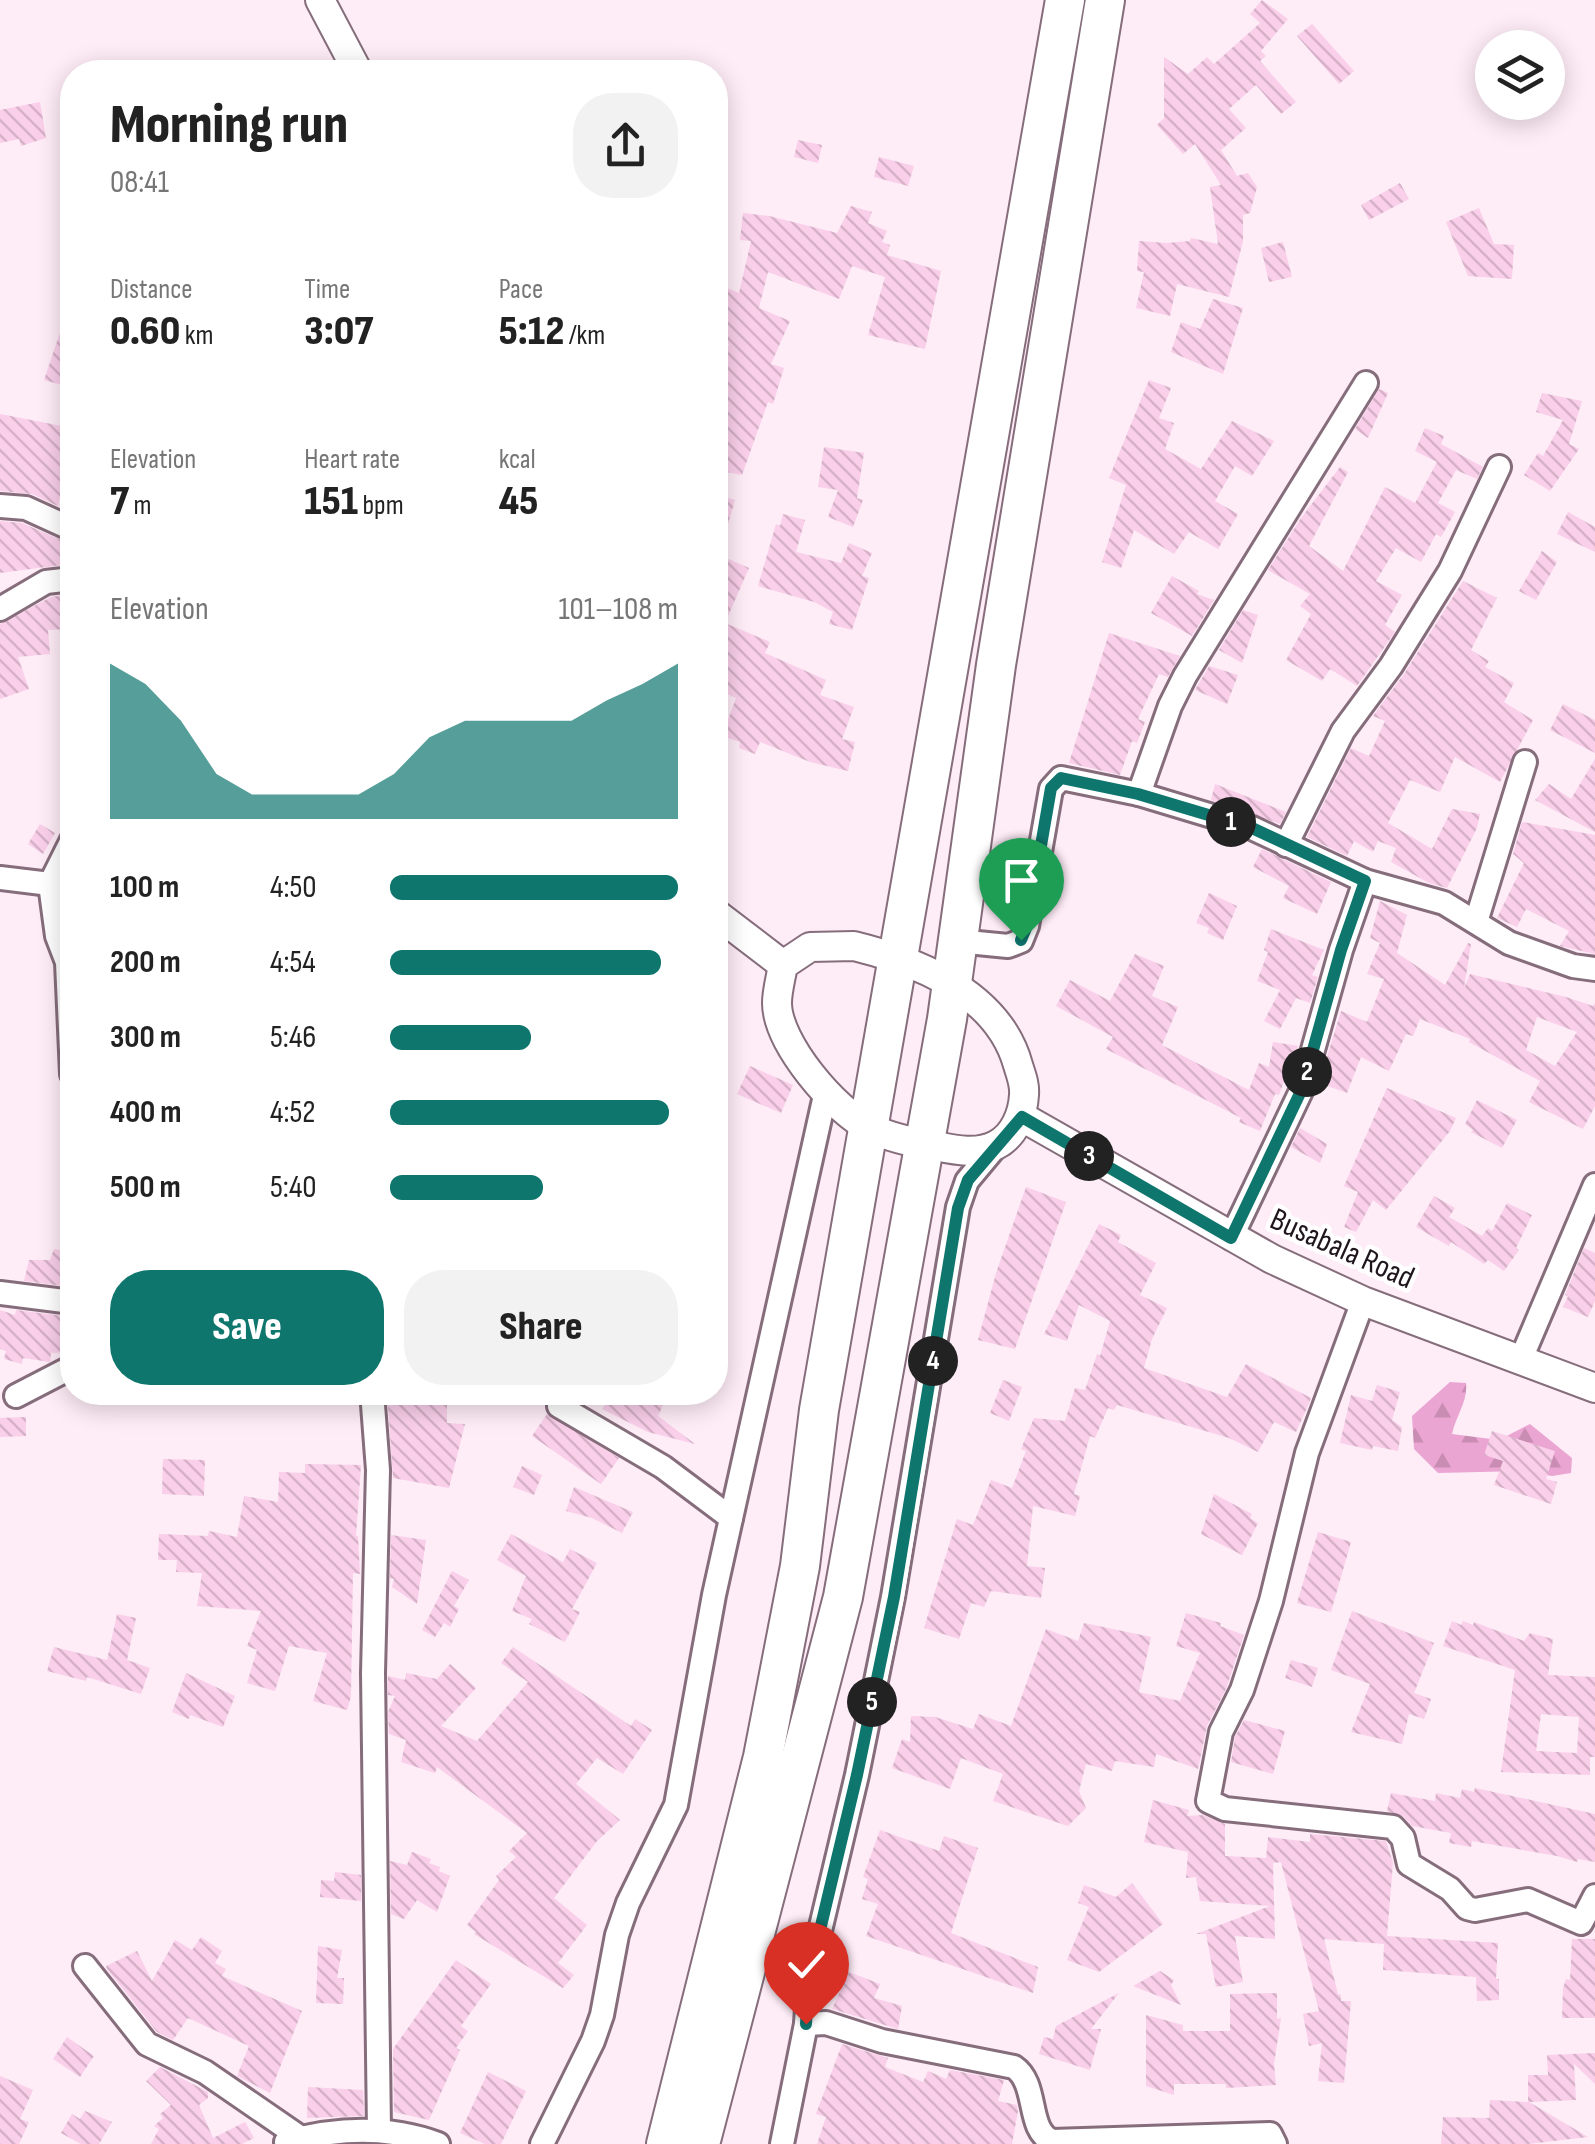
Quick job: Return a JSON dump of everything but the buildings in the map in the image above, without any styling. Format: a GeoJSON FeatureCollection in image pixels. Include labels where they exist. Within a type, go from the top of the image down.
{"type":"FeatureCollection","features":[{"type":"Feature","properties":{"kind":"highway"},"geometry":{"type":"LineString","coordinates":[[666,2144],[763,1757],[800,1566],[819,1410],[1065,0]]}},
{"type":"Feature","properties":{"kind":"highway"},"geometry":{"type":"LineString","coordinates":[[700,2144],[843,1597],[952,982],[996,665],[1105,0]]}},
{"type":"Feature","properties":{"kind":"street"},"geometry":{"type":"LineString","coordinates":[[320,0],[352,60]]}},
{"type":"Feature","properties":{"kind":"street"},"geometry":{"type":"LineString","coordinates":[[1138,794],[1185,676],[1366,384]]}},
{"type":"Feature","properties":{"kind":"street"},"geometry":{"type":"LineString","coordinates":[[1286,845],[1343,732],[1392,666],[1450,571],[1499,467]]}},
{"type":"Feature","properties":{"kind":"street"},"geometry":{"type":"LineString","coordinates":[[0,506],[26,508],[60,524]]}},
{"type":"Feature","properties":{"kind":"street"},"geometry":{"type":"LineString","coordinates":[[0,609],[46,582],[60,580]]}},
{"type":"Feature","properties":{"kind":"street"},"geometry":{"type":"LineString","coordinates":[[1476,922],[1525,762]]}},
{"type":"Feature","properties":{"kind":"street"},"geometry":{"type":"LineString","coordinates":[[958,941],[1008,946],[1021,940],[1027,926],[1051,788],[1061,778],[1138,794],[1252,828],[1365,881],[1444,903],[1509,943],[1573,966],[1595,969]]}},
{"type":"Feature","properties":{"kind":"street"},"geometry":{"type":"LineString","coordinates":[[60,864],[50,884],[60,944]]}},
{"type":"Feature","properties":{"kind":"street"},"geometry":{"type":"LineString","coordinates":[[0,878],[50,884]]}},
{"type":"Feature","properties":{"kind":"street"},"geometry":{"type":"LineString","coordinates":[[1231,1238],[1302,1089],[1365,881]]}},
{"type":"Feature","properties":{"kind":"street"},"geometry":{"type":"LineString","coordinates":[[728,924],[783,965]]}},
{"type":"Feature","properties":{"kind":"street"},"geometry":{"type":"LineString","coordinates":[[782,2144],[806,2024],[809,1976],[894,1597],[958,1208],[968,1180],[1022,1117],[1024,1088],[1014,1049],[996,1020],[952,982],[898,957],[854,946],[810,947],[783,965],[776,1005],[791,1048],[826,1092],[868,1127],[968,1152],[997,1145]]}},
{"type":"Feature","properties":{"kind":"street"},"geometry":{"type":"LineString","coordinates":[[542,2144],[593,2041],[628,1903],[676,1805],[714,1595],[826,1092]]}},
{"type":"Feature","properties":{"kind":"street","name":"Busabala Road"},"geometry":{"type":"LineString","coordinates":[[1022,1117],[1231,1238],[1363,1301],[1595,1388]]}},
{"type":"Feature","properties":{"kind":"street"},"geometry":{"type":"LineString","coordinates":[[1521,1359],[1595,1185]]}},
{"type":"Feature","properties":{"kind":"street"},"geometry":{"type":"LineString","coordinates":[[0,1293],[60,1300]]}},
{"type":"Feature","properties":{"kind":"street"},"geometry":{"type":"LineString","coordinates":[[1363,1301],[1307,1453],[1271,1601],[1242,1690],[1221,1732],[1208,1801],[1224,1809],[1393,1827],[1403,1838],[1409,1864],[1475,1910],[1528,1900],[1588,1925],[1595,1896]]}},
{"type":"Feature","properties":{"kind":"street"},"geometry":{"type":"LineString","coordinates":[[16,1396],[60,1373]]}},
{"type":"Feature","properties":{"kind":"street"},"geometry":{"type":"LineString","coordinates":[[373,1405],[378,1470],[373,1673],[379,2131]]}},
{"type":"Feature","properties":{"kind":"street"},"geometry":{"type":"LineString","coordinates":[[559,1406],[662,1468],[731,1518]]}},
{"type":"Feature","properties":{"kind":"street"},"geometry":{"type":"LineString","coordinates":[[85,1966],[147,2044],[206,2072],[292,2141],[315,2134],[379,2131],[438,2144]]}},
{"type":"Feature","properties":{"kind":"street"},"geometry":{"type":"LineString","coordinates":[[806,2024],[826,2023],[882,2041],[1014,2066],[1023,2073],[1032,2096],[1038,2129],[1052,2141],[1270,2134],[1275,2144]]}},
{"type":"Feature","properties":{"kind":"green space"},"geometry":{"type":"Polygon","coordinates":[[[1450,1382],[1466,1383],[1452,1434],[1499,1440],[1530,1424],[1572,1458],[1571,1473],[1438,1473],[1414,1449],[1412,1416],[1450,1382]]]}},
{"type":"Feature","properties":{"kind":"route"},"geometry":{"type":"LineString","coordinates":[[806,2024],[809,1976],[894,1597],[958,1208],[968,1180],[1022,1117],[1231,1238],[1302,1089],[1365,881],[1252,828],[1138,794],[1061,778],[1051,788],[1027,926],[1021,940]]}}]}
